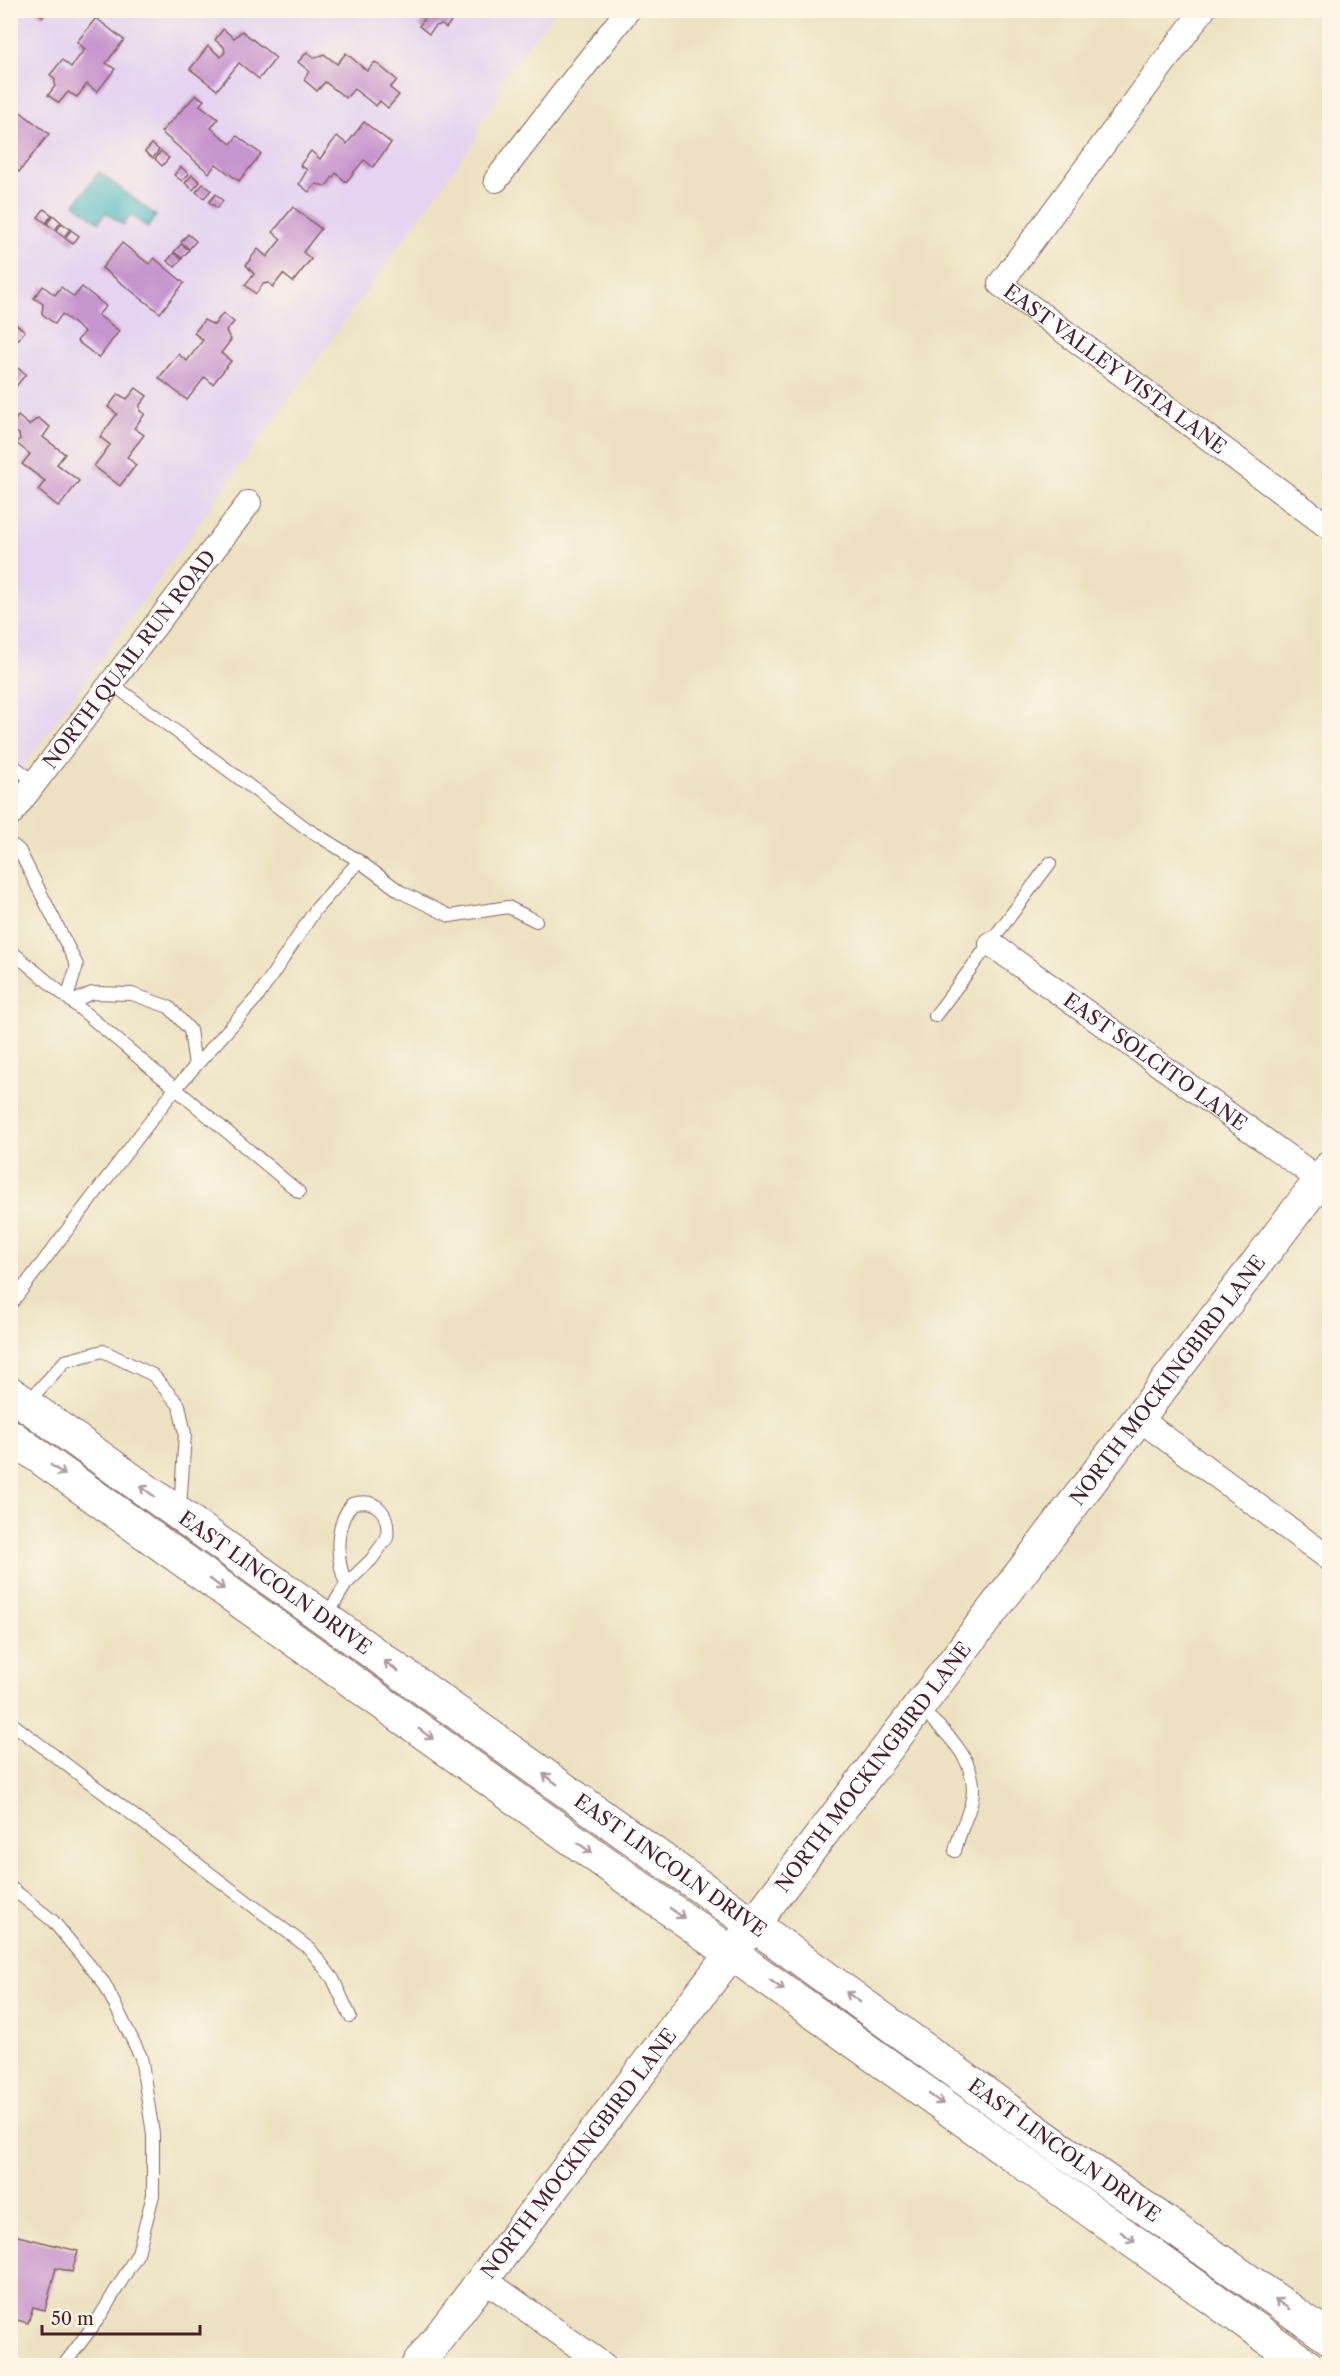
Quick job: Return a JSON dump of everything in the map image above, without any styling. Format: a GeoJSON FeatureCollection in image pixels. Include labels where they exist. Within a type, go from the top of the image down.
{"type":"FeatureCollection","features":[{"type":"Feature","properties":{"kind":"main road","name":"EAST LINCOLN DRIVE"},"geometry":{"type":"LineString","coordinates":[[18,1399],[751,1923],[1110,2184],[1329,2338]]}},
{"type":"Feature","properties":{"kind":"main road","name":"EAST LINCOLN DRIVE"},"geometry":{"type":"LineString","coordinates":[[10,1436],[1307,2366]]}},
{"type":"Feature","properties":{"kind":"main road"},"geometry":{"type":"LineString","coordinates":[[297,1641],[322,1616]]}},
{"type":"Feature","properties":{"kind":"main road"},"geometry":{"type":"LineString","coordinates":[[1090,2210],[1110,2184]]}},
{"type":"Feature","properties":{"kind":"street"},"geometry":{"type":"LineString","coordinates":[[496,180],[628,10]]}},
{"type":"Feature","properties":{"kind":"street","name":"EAST VALLEY VISTA LANE"},"geometry":{"type":"LineString","coordinates":[[1203,10],[1000,285],[1329,528]]}},
{"type":"Feature","properties":{"kind":"street","name":"NORTH QUAIL RUN ROAD"},"geometry":{"type":"LineString","coordinates":[[10,815],[249,503]]}},
{"type":"Feature","properties":{"kind":"street","name":"EAST SOLCITO LANE"},"geometry":{"type":"LineString","coordinates":[[991,944],[1325,1174]]}},
{"type":"Feature","properties":{"kind":"street","name":"NORTH MOCKINGBIRD LANE"},"geometry":{"type":"LineString","coordinates":[[417,2366],[751,1923],[1325,1174]]}},
{"type":"Feature","properties":{"kind":"street"},"geometry":{"type":"LineString","coordinates":[[1138,1418],[1329,1559]]}},
{"type":"Feature","properties":{"kind":"street"},"geometry":{"type":"LineString","coordinates":[[484,2279],[604,2366]]}},
{"type":"Feature","properties":{"kind":"lane"},"geometry":{"type":"LineString","coordinates":[[111,683],[306,828],[359,861],[401,892],[450,916],[508,907],[536,921]]}},
{"type":"Feature","properties":{"kind":"lane"},"geometry":{"type":"LineString","coordinates":[[10,764],[36,782]]}},
{"type":"Feature","properties":{"kind":"lane"},"geometry":{"type":"LineString","coordinates":[[10,843],[20,850],[77,965],[70,1000]]}},
{"type":"Feature","properties":{"kind":"lane"},"geometry":{"type":"LineString","coordinates":[[10,1305],[175,1089],[259,995],[316,909],[359,861]]}},
{"type":"Feature","properties":{"kind":"lane"},"geometry":{"type":"LineString","coordinates":[[935,1016],[1050,863]]}},
{"type":"Feature","properties":{"kind":"lane"},"geometry":{"type":"LineString","coordinates":[[10,950],[299,1192]]}},
{"type":"Feature","properties":{"kind":"lane"},"geometry":{"type":"LineString","coordinates":[[70,1000],[92,993],[132,994],[169,1007],[190,1030],[195,1066]]}},
{"type":"Feature","properties":{"kind":"lane"},"geometry":{"type":"LineString","coordinates":[[18,1399],[65,1361],[103,1351],[153,1375],[179,1405],[185,1434],[179,1513]]}},
{"type":"Feature","properties":{"kind":"lane"},"geometry":{"type":"LineString","coordinates":[[322,1616],[346,1584],[371,1560],[387,1538],[384,1514],[380,1507],[371,1501],[351,1504],[341,1520],[339,1560],[346,1584]]}},
{"type":"Feature","properties":{"kind":"lane"},"geometry":{"type":"LineString","coordinates":[[917,1706],[952,1737],[965,1757],[971,1777],[970,1806],[955,1851]]}},
{"type":"Feature","properties":{"kind":"lane"},"geometry":{"type":"LineString","coordinates":[[10,1722],[310,1949],[333,1979],[350,2016]]}},
{"type":"Feature","properties":{"kind":"lane"},"geometry":{"type":"LineString","coordinates":[[10,1887],[53,1921],[104,1983],[141,2057],[153,2134],[153,2195],[138,2253],[99,2318],[63,2366]]}},
{"type":"Feature","properties":{"kind":"shaded area"},"geometry":{"type":"Polygon","coordinates":[[[11,11],[556,11],[499,81],[501,94],[479,123],[477,138],[11,784],[11,11]]]}},
{"type":"Feature","properties":{"kind":"water"},"geometry":{"type":"Polygon","coordinates":[[[99,172],[156,216],[148,228],[131,215],[123,225],[106,212],[99,222],[75,204],[99,172]]]}},
{"type":"Feature","properties":{"kind":"building"},"geometry":{"type":"Polygon","coordinates":[[[35,10],[48,10],[43,17],[35,10]]]}},
{"type":"Feature","properties":{"kind":"building"},"geometry":{"type":"Polygon","coordinates":[[[124,10],[137,10],[132,17],[124,10]]]}},
{"type":"Feature","properties":{"kind":"building"},"geometry":{"type":"Polygon","coordinates":[[[424,10],[451,10],[456,15],[446,28],[442,25],[436,26],[429,34],[419,26],[427,15],[424,10]]]}},
{"type":"Feature","properties":{"kind":"building"},"geometry":{"type":"Polygon","coordinates":[[[96,18],[124,40],[106,63],[115,69],[97,92],[87,84],[77,97],[68,92],[59,103],[48,95],[55,86],[55,80],[50,75],[62,60],[71,67],[85,49],[77,42],[96,18]]]}},
{"type":"Feature","properties":{"kind":"building"},"geometry":{"type":"Polygon","coordinates":[[[223,29],[234,38],[242,31],[276,58],[259,79],[239,63],[217,90],[190,69],[208,46],[221,57],[225,52],[224,47],[215,40],[223,29]]]}},
{"type":"Feature","properties":{"kind":"building"},"geometry":{"type":"Polygon","coordinates":[[[307,52],[315,58],[324,54],[337,64],[346,53],[367,71],[375,62],[397,80],[390,88],[399,95],[388,108],[380,101],[376,106],[354,89],[346,98],[325,82],[317,91],[304,80],[309,71],[298,62],[307,52]]]}},
{"type":"Feature","properties":{"kind":"building"},"geometry":{"type":"Polygon","coordinates":[[[196,95],[204,100],[200,105],[218,119],[211,128],[231,144],[237,136],[261,154],[239,181],[216,164],[209,173],[161,132],[196,95]]]}},
{"type":"Feature","properties":{"kind":"building"},"geometry":{"type":"Polygon","coordinates":[[[10,104],[49,134],[19,172],[10,166],[10,104]]]}},
{"type":"Feature","properties":{"kind":"building"},"geometry":{"type":"Polygon","coordinates":[[[364,122],[391,143],[373,167],[364,160],[346,182],[336,173],[326,186],[316,184],[309,192],[299,184],[307,170],[300,165],[311,151],[320,159],[337,136],[347,144],[364,122]]]}},
{"type":"Feature","properties":{"kind":"building"},"geometry":{"type":"Polygon","coordinates":[[[152,144],[159,150],[153,158],[145,152],[152,144]]]}},
{"type":"Feature","properties":{"kind":"building"},"geometry":{"type":"Polygon","coordinates":[[[161,151],[169,158],[162,166],[155,159],[161,151]]]}},
{"type":"Feature","properties":{"kind":"building"},"geometry":{"type":"Polygon","coordinates":[[[181,167],[189,174],[182,181],[174,175],[181,167]]]}},
{"type":"Feature","properties":{"kind":"building"},"geometry":{"type":"Polygon","coordinates":[[[192,175],[200,182],[193,190],[185,183],[192,175]]]}},
{"type":"Feature","properties":{"kind":"building"},"geometry":{"type":"Polygon","coordinates":[[[203,184],[211,190],[204,198],[196,192],[203,184]]]}},
{"type":"Feature","properties":{"kind":"building"},"geometry":{"type":"Polygon","coordinates":[[[216,194],[223,201],[217,208],[209,202],[216,194]]]}},
{"type":"Feature","properties":{"kind":"building"},"geometry":{"type":"Polygon","coordinates":[[[293,207],[321,229],[303,252],[311,259],[293,282],[283,274],[273,287],[269,283],[263,284],[256,294],[245,285],[254,274],[246,265],[258,249],[267,257],[281,239],[273,232],[293,207]]]}},
{"type":"Feature","properties":{"kind":"building"},"geometry":{"type":"Polygon","coordinates":[[[44,209],[52,215],[46,223],[38,217],[44,209]]]}},
{"type":"Feature","properties":{"kind":"building"},"geometry":{"type":"Polygon","coordinates":[[[53,215],[61,222],[55,230],[47,224],[53,215]]]}},
{"type":"Feature","properties":{"kind":"building"},"geometry":{"type":"Polygon","coordinates":[[[62,223],[70,229],[64,237],[56,231],[62,223]]]}},
{"type":"Feature","properties":{"kind":"building"},"geometry":{"type":"Polygon","coordinates":[[[71,230],[79,236],[73,244],[65,238],[71,230]]]}},
{"type":"Feature","properties":{"kind":"building"},"geometry":{"type":"Polygon","coordinates":[[[188,234],[196,241],[189,249],[181,242],[188,234]]]}},
{"type":"Feature","properties":{"kind":"building"},"geometry":{"type":"Polygon","coordinates":[[[122,243],[149,264],[154,258],[184,283],[160,313],[102,268],[122,243]]]}},
{"type":"Feature","properties":{"kind":"building"},"geometry":{"type":"Polygon","coordinates":[[[181,244],[189,250],[182,258],[174,252],[181,244]]]}},
{"type":"Feature","properties":{"kind":"building"},"geometry":{"type":"Polygon","coordinates":[[[174,253],[182,259],[175,267],[167,261],[174,253]]]}},
{"type":"Feature","properties":{"kind":"building"},"geometry":{"type":"Polygon","coordinates":[[[43,286],[55,295],[61,287],[74,297],[82,287],[106,306],[98,315],[119,331],[99,358],[77,341],[84,332],[62,314],[55,324],[42,314],[43,304],[34,298],[43,286]]]}},
{"type":"Feature","properties":{"kind":"building"},"geometry":{"type":"Polygon","coordinates":[[[223,313],[234,322],[226,331],[231,340],[221,353],[231,361],[213,384],[205,377],[187,400],[159,378],[178,354],[187,361],[203,340],[194,333],[204,320],[214,325],[223,313]]]}},
{"type":"Feature","properties":{"kind":"building"},"geometry":{"type":"Polygon","coordinates":[[[10,320],[25,331],[10,350],[10,320]]]}},
{"type":"Feature","properties":{"kind":"building"},"geometry":{"type":"Polygon","coordinates":[[[10,363],[26,374],[10,394],[10,363]]]}},
{"type":"Feature","properties":{"kind":"building"},"geometry":{"type":"Polygon","coordinates":[[[136,388],[147,396],[140,405],[140,411],[145,414],[134,428],[144,435],[127,457],[136,465],[120,486],[94,466],[110,445],[100,437],[117,414],[108,407],[118,394],[127,399],[136,388]]]}},
{"type":"Feature","properties":{"kind":"building"},"geometry":{"type":"Polygon","coordinates":[[[18,416],[29,425],[38,418],[50,427],[43,437],[65,454],[57,464],[79,481],[59,507],[38,490],[45,481],[22,464],[30,454],[16,443],[20,439],[19,434],[10,428],[18,416]]]}},
{"type":"Feature","properties":{"kind":"building"},"geometry":{"type":"Polygon","coordinates":[[[10,2234],[78,2251],[72,2272],[56,2268],[45,2310],[33,2307],[28,2323],[10,2318],[10,2234]]]}}]}
